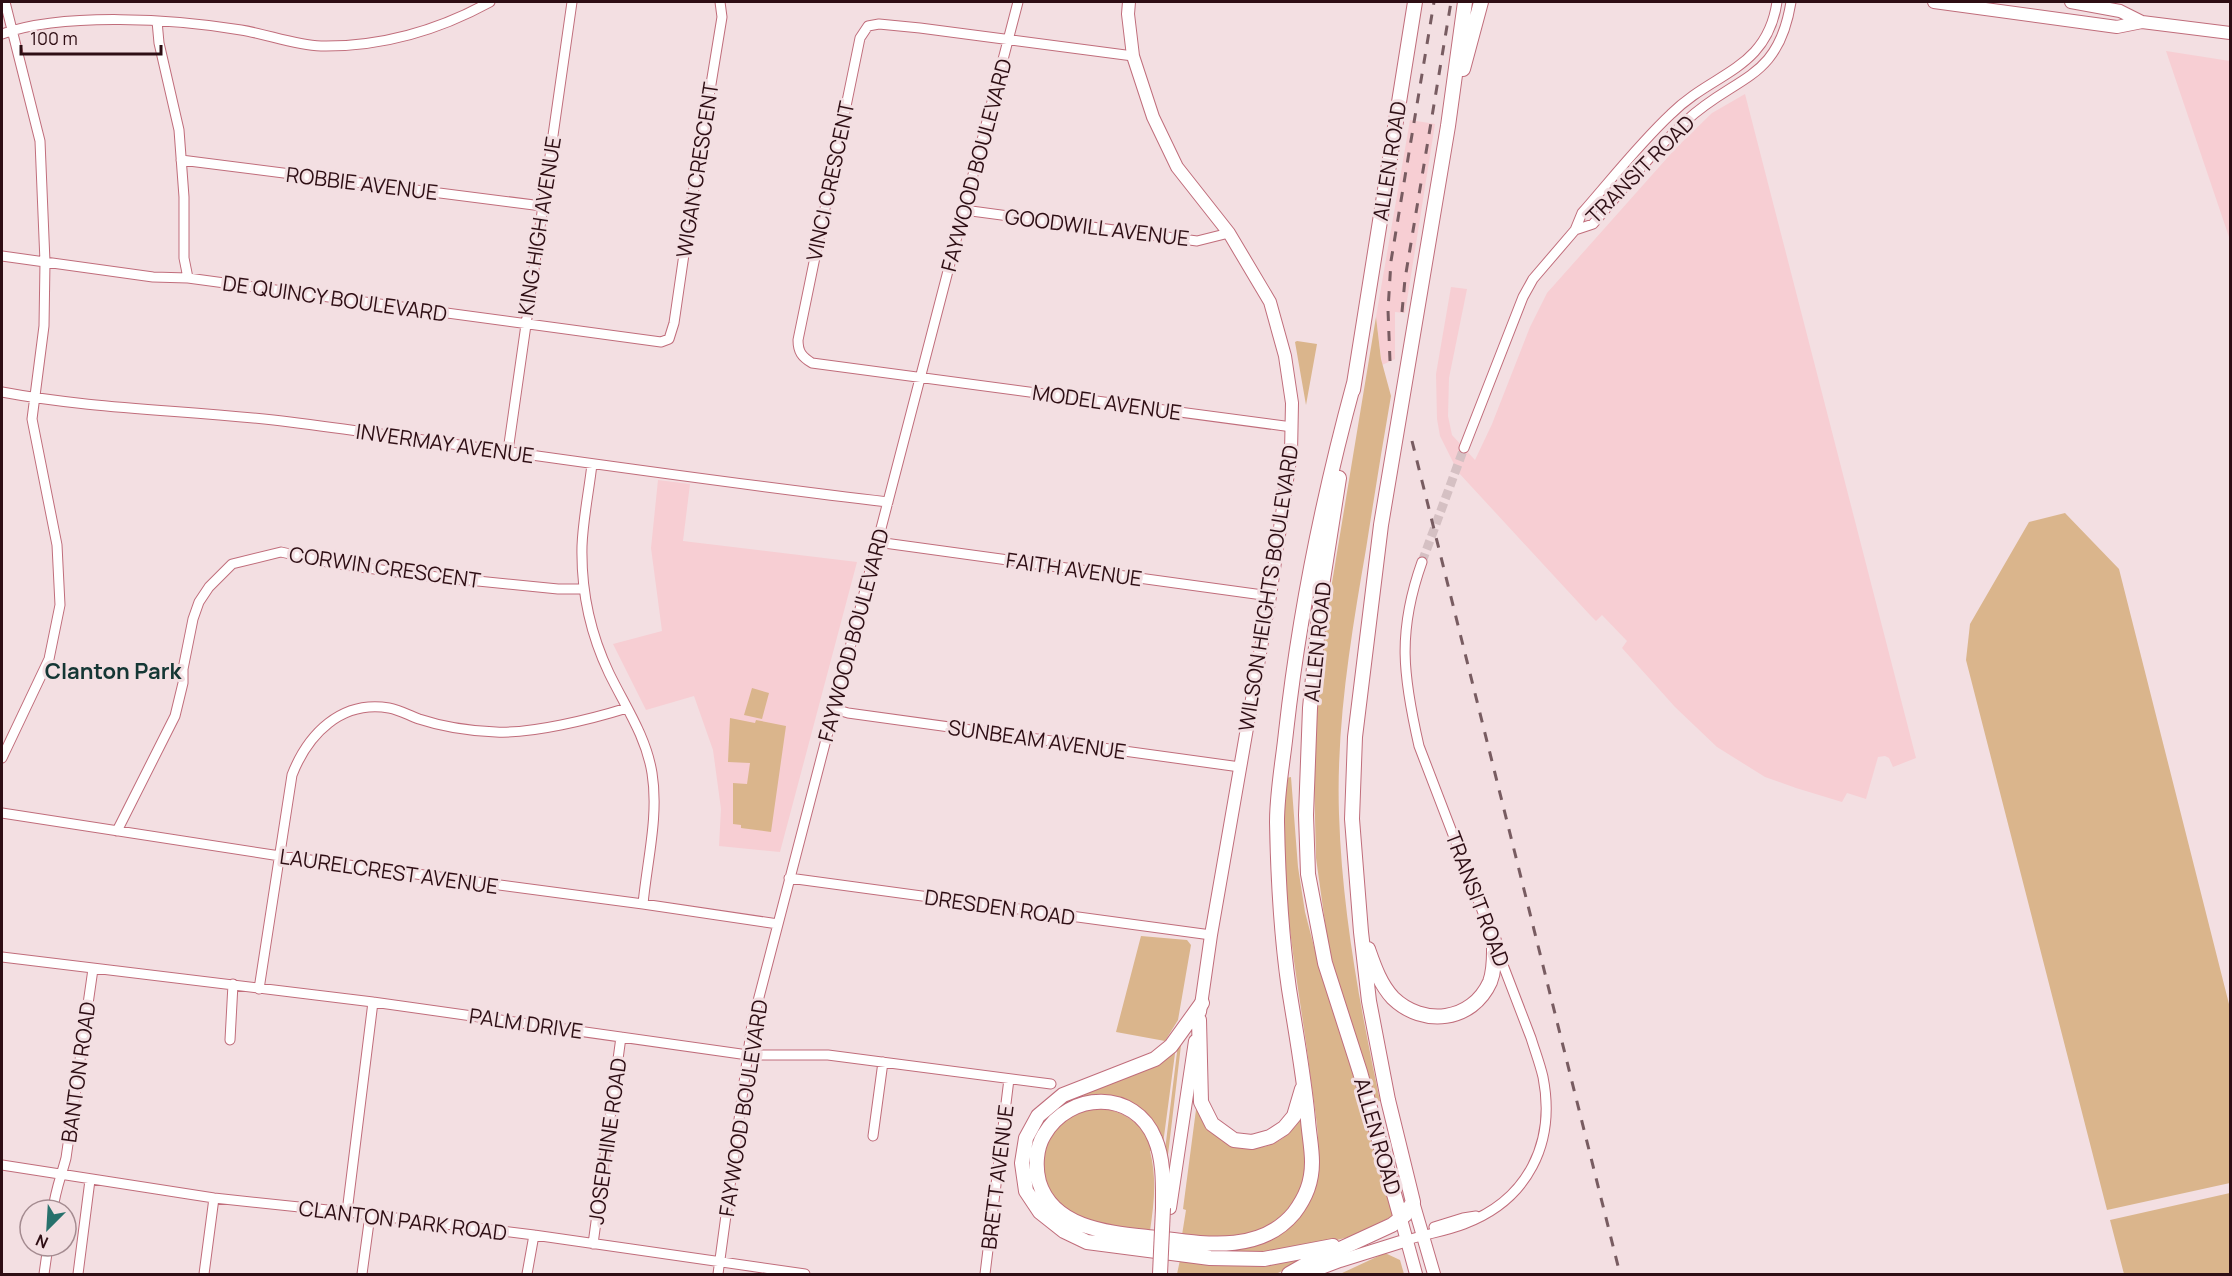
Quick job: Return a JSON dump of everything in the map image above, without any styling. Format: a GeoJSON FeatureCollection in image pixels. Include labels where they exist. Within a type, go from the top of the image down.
{"type":"FeatureCollection","features":[{"type":"Feature","properties":{"kind":"highway","name":"ALLEN ROAD"},"geometry":{"type":"LineString","coordinates":[[1401,1219],[1360,1072],[1325,963],[1308,874],[1306,815],[1310,708],[1322,586],[1415,2]]}},
{"type":"Feature","properties":{"kind":"highway","name":"ALLEN ROAD"},"geometry":{"type":"LineString","coordinates":[[1413,1202],[1388,1100],[1369,1001],[1352,819],[1355,737],[1381,525],[1448,126],[1465,2]]}},
{"type":"Feature","properties":{"kind":"highway"},"geometry":{"type":"LineString","coordinates":[[1448,126],[1481,2]]}},
{"type":"Feature","properties":{"kind":"highway"},"geometry":{"type":"LineString","coordinates":[[1160,1275],[1166,1208],[1161,1157],[1155,1137],[1146,1123],[1119,1104],[1104,1101],[1079,1105],[1065,1110],[1052,1123],[1042,1137],[1038,1149],[1038,1178],[1048,1202],[1065,1216],[1084,1226],[1108,1232],[1199,1243],[1232,1244],[1268,1234],[1285,1223],[1304,1200],[1310,1183],[1312,1161],[1304,1081],[1288,984],[1280,901],[1277,818],[1291,690],[1315,548],[1338,441],[1354,383]]}},
{"type":"Feature","properties":{"kind":"highway"},"geometry":{"type":"LineString","coordinates":[[1361,932],[1380,980],[1389,993],[1406,1008],[1418,1014],[1436,1017],[1458,1013],[1477,1001],[1483,994],[1492,975],[1494,941]]}},
{"type":"Feature","properties":{"kind":"highway"},"geometry":{"type":"LineString","coordinates":[[1202,1003],[1171,1046],[1155,1059],[1062,1095],[1038,1116],[1026,1138],[1022,1163],[1026,1191],[1040,1212],[1064,1231],[1088,1242],[1210,1258],[1264,1259],[1359,1240]]}},
{"type":"Feature","properties":{"kind":"highway"},"geometry":{"type":"LineString","coordinates":[[1199,1020],[1201,1102],[1212,1124],[1234,1140],[1252,1142],[1270,1137],[1284,1128],[1294,1116],[1304,1081]]}},
{"type":"Feature","properties":{"kind":"highway"},"geometry":{"type":"LineString","coordinates":[[1289,1275],[1401,1219],[1413,1202]]}},
{"type":"Feature","properties":{"kind":"main road","name":"WILSON HEIGHTS BOULEVARD"},"geometry":{"type":"LineString","coordinates":[[1129,2],[1133,56],[1153,117],[1177,167],[1229,233],[1270,302],[1285,356],[1292,403],[1292,453],[1270,596],[1210,935],[1202,1003],[1166,1208]]}},
{"type":"Feature","properties":{"kind":"main road"},"geometry":{"type":"LineString","coordinates":[[1934,2],[2118,27],[2142,21]]}},
{"type":"Feature","properties":{"kind":"main road"},"geometry":{"type":"LineString","coordinates":[[2079,23],[2076,2],[2120,11],[2142,21],[2230,33]]}},
{"type":"Feature","properties":{"kind":"main road","name":"ALLEN ROAD"},"geometry":{"type":"LineString","coordinates":[[1413,1202],[1434,1275]]}},
{"type":"Feature","properties":{"kind":"main road","name":"ALLEN ROAD"},"geometry":{"type":"LineString","coordinates":[[1401,1219],[1416,1275]]}},
{"type":"Feature","properties":{"kind":"main road"},"geometry":{"type":"LineString","coordinates":[[1305,1275],[1348,1258],[1407,1240]]}},
{"type":"Feature","properties":{"kind":"street"},"geometry":{"type":"LineString","coordinates":[[2,758],[49,659],[60,605],[57,545],[32,419],[44,326],[45,262],[40,141],[5,2]]}},
{"type":"Feature","properties":{"kind":"street"},"geometry":{"type":"LineString","coordinates":[[2,34],[13,30],[60,23],[157,21],[239,30],[318,46],[371,44],[421,32],[490,2]]}},
{"type":"Feature","properties":{"kind":"street","name":"KING HIGH AVENUE"},"geometry":{"type":"LineString","coordinates":[[508,450],[524,325],[572,2]]}},
{"type":"Feature","properties":{"kind":"street","name":"WIGAN CRESCENT"},"geometry":{"type":"LineString","coordinates":[[669,339],[674,323],[722,17],[720,2]]}},
{"type":"Feature","properties":{"kind":"street","name":"FAYWOOD BOULEVARD"},"geometry":{"type":"LineString","coordinates":[[718,1275],[752,1024],[1018,2]]}},
{"type":"Feature","properties":{"kind":"street","name":"TRANSIT ROAD"},"geometry":{"type":"LineString","coordinates":[[1464,448],[1523,297],[1533,279],[1575,230],[1582,213],[1671,113],[1691,96],[1747,61],[1757,50],[1773,22],[1777,2]]}},
{"type":"Feature","properties":{"kind":"street","name":"TRANSIT ROAD"},"geometry":{"type":"LineString","coordinates":[[1575,230],[1593,224],[1673,133],[1691,116],[1744,81],[1766,62],[1782,38],[1791,2]]}},
{"type":"Feature","properties":{"kind":"street"},"geometry":{"type":"LineString","coordinates":[[157,21],[159,44],[179,130],[184,197],[184,258],[188,278]]}},
{"type":"Feature","properties":{"kind":"street","name":"VINCI CRESCENT"},"geometry":{"type":"LineString","coordinates":[[921,378],[812,363],[798,351],[800,330],[860,38],[868,26],[879,24],[1009,40]]}},
{"type":"Feature","properties":{"kind":"street"},"geometry":{"type":"LineString","coordinates":[[1009,40],[1133,56]]}},
{"type":"Feature","properties":{"kind":"street","name":"ROBBIE AVENUE"},"geometry":{"type":"LineString","coordinates":[[181,160],[542,206]]}},
{"type":"Feature","properties":{"kind":"street","name":"GOODWILL AVENUE"},"geometry":{"type":"LineString","coordinates":[[964,210],[1197,241],[1229,233]]}},
{"type":"Feature","properties":{"kind":"street","name":"DE QUINCY BOULEVARD"},"geometry":{"type":"LineString","coordinates":[[2,256],[153,277],[188,278],[651,341],[661,342],[669,339]]}},
{"type":"Feature","properties":{"kind":"street","name":"MODEL AVENUE"},"geometry":{"type":"LineString","coordinates":[[921,378],[1292,427]]}},
{"type":"Feature","properties":{"kind":"street","name":"INVERMAY AVENUE"},"geometry":{"type":"LineString","coordinates":[[2,392],[60,402],[277,421],[888,502]]}},
{"type":"Feature","properties":{"kind":"street"},"geometry":{"type":"LineString","coordinates":[[592,464],[582,544],[583,589],[600,651],[645,744],[655,789],[653,826],[643,904]]}},
{"type":"Feature","properties":{"kind":"street","name":"FAITH AVENUE"},"geometry":{"type":"LineString","coordinates":[[878,542],[1270,596]]}},
{"type":"Feature","properties":{"kind":"street","name":"CORWIN CRESCENT"},"geometry":{"type":"LineString","coordinates":[[117,831],[135,791],[175,716],[193,619],[199,602],[209,587],[232,564],[281,552],[332,563],[418,575],[558,589],[583,589]]}},
{"type":"Feature","properties":{"kind":"street","name":"TRANSIT ROAD"},"geometry":{"type":"LineString","coordinates":[[1407,1240],[1423,1235],[1434,1227],[1482,1215],[1511,1196],[1527,1177],[1537,1158],[1543,1140],[1546,1114],[1543,1077],[1531,1038],[1419,746],[1408,699],[1404,663],[1405,641],[1412,589],[1422,562]]}},
{"type":"Feature","properties":{"kind":"street"},"geometry":{"type":"LineString","coordinates":[[259,989],[288,793],[298,758],[316,734],[340,715],[358,707],[388,708],[402,711],[418,719],[460,729],[500,732],[524,731],[627,708]]}},
{"type":"Feature","properties":{"kind":"street","name":"SUNBEAM AVENUE"},"geometry":{"type":"LineString","coordinates":[[835,709],[848,713],[1240,767]]}},
{"type":"Feature","properties":{"kind":"street","name":"LAURELCREST AVENUE"},"geometry":{"type":"LineString","coordinates":[[2,813],[280,856],[778,924]]}},
{"type":"Feature","properties":{"kind":"street","name":"DRESDEN ROAD"},"geometry":{"type":"LineString","coordinates":[[789,878],[1210,935]]}},
{"type":"Feature","properties":{"kind":"street","name":"PALM DRIVE"},"geometry":{"type":"LineString","coordinates":[[2,957],[373,1002],[748,1055],[828,1055],[1051,1084]]}},
{"type":"Feature","properties":{"kind":"street","name":"BANTON ROAD"},"geometry":{"type":"LineString","coordinates":[[55,1198],[58,1180],[62,1175],[66,1158],[93,969]]}},
{"type":"Feature","properties":{"kind":"street"},"geometry":{"type":"LineString","coordinates":[[230,1040],[233,984]]}},
{"type":"Feature","properties":{"kind":"street"},"geometry":{"type":"LineString","coordinates":[[347,1212],[373,1002]]}},
{"type":"Feature","properties":{"kind":"street","name":"JOSEPHINE ROAD"},"geometry":{"type":"LineString","coordinates":[[593,1244],[621,1037]]}},
{"type":"Feature","properties":{"kind":"street"},"geometry":{"type":"LineString","coordinates":[[873,1136],[883,1062]]}},
{"type":"Feature","properties":{"kind":"street","name":"BRETT AVENUE"},"geometry":{"type":"LineString","coordinates":[[985,1275],[1009,1079]]}},
{"type":"Feature","properties":{"kind":"street","name":"CLANTON PARK ROAD"},"geometry":{"type":"LineString","coordinates":[[2,1165],[214,1198],[534,1235],[805,1275]]}},
{"type":"Feature","properties":{"kind":"street"},"geometry":{"type":"LineString","coordinates":[[78,1275],[90,1180]]}},
{"type":"Feature","properties":{"kind":"street"},"geometry":{"type":"LineString","coordinates":[[204,1275],[214,1198]]}},
{"type":"Feature","properties":{"kind":"street"},"geometry":{"type":"LineString","coordinates":[[362,1275],[370,1215]]}},
{"type":"Feature","properties":{"kind":"street"},"geometry":{"type":"LineString","coordinates":[[527,1275],[534,1235]]}},
{"type":"Feature","properties":{"kind":"street"},"geometry":{"type":"LineString","coordinates":[[44,1275],[46,1258]]}},
{"type":"Feature","properties":{"kind":"shaded area"},"geometry":{"type":"Polygon","coordinates":[[[2166,51],[2230,61],[2230,240],[2166,51]]]}},
{"type":"Feature","properties":{"kind":"shaded area"},"geometry":{"type":"Polygon","coordinates":[[[1745,94],[1916,758],[1893,767],[1889,758],[1878,757],[1866,799],[1847,793],[1842,802],[1796,788],[1765,777],[1717,747],[1675,707],[1622,648],[1627,641],[1602,615],[1596,621],[1590,615],[1458,472],[1440,436],[1437,419],[1436,374],[1451,287],[1467,289],[1449,378],[1448,416],[1452,435],[1475,460],[1492,424],[1530,327],[1547,293],[1676,148],[1712,113],[1745,94]]]}},
{"type":"Feature","properties":{"kind":"shaded area"},"geometry":{"type":"Polygon","coordinates":[[[1410,120],[1435,124],[1405,313],[1395,312],[1395,359],[1382,365],[1376,317],[1410,120]]]}},
{"type":"Feature","properties":{"kind":"shaded area"},"geometry":{"type":"Polygon","coordinates":[[[1376,317],[1381,359],[1391,396],[1350,648],[1342,714],[1339,814],[1348,922],[1359,994],[1380,1101],[1376,1102],[1340,990],[1328,944],[1316,858],[1314,778],[1319,675],[1327,613],[1376,317]]]}},
{"type":"Feature","properties":{"kind":"shaded area"},"geometry":{"type":"Polygon","coordinates":[[[1295,342],[1317,344],[1306,405],[1295,342]]]}},
{"type":"Feature","properties":{"kind":"shaded area"},"geometry":{"type":"Polygon","coordinates":[[[658,480],[690,484],[683,541],[857,562],[780,852],[719,846],[721,809],[713,750],[694,696],[646,710],[613,644],[662,631],[651,548],[658,480]]]}},
{"type":"Feature","properties":{"kind":"shaded area"},"geometry":{"type":"Polygon","coordinates":[[[2065,513],[2119,569],[2230,1008],[2230,1183],[2107,1210],[1966,660],[1970,624],[2029,522],[2065,513]]]}},
{"type":"Feature","properties":{"kind":"shaded area"},"geometry":{"type":"Polygon","coordinates":[[[752,688],[769,693],[762,719],[744,715],[752,688]]]}},
{"type":"Feature","properties":{"kind":"shaded area"},"geometry":{"type":"Polygon","coordinates":[[[730,718],[786,726],[771,832],[741,828],[741,825],[733,824],[733,783],[747,784],[750,763],[728,762],[730,718]]]}},
{"type":"Feature","properties":{"kind":"shaded area"},"geometry":{"type":"Polygon","coordinates":[[[1291,777],[1298,867],[1305,912],[1319,966],[1358,1087],[1393,1216],[1353,1236],[1293,1251],[1229,1254],[1230,1250],[1266,1241],[1287,1229],[1304,1211],[1315,1184],[1318,1136],[1286,886],[1284,840],[1286,778],[1291,777]]]}},
{"type":"Feature","properties":{"kind":"shaded area"},"geometry":{"type":"Polygon","coordinates":[[[1141,936],[1187,940],[1191,945],[1178,1020],[1165,1041],[1116,1032],[1141,936]]]}},
{"type":"Feature","properties":{"kind":"shaded area"},"geometry":{"type":"Polygon","coordinates":[[[1182,1037],[1167,1163],[1165,1150],[1178,1044],[1182,1037]]]}},
{"type":"Feature","properties":{"kind":"shaded area"},"geometry":{"type":"Polygon","coordinates":[[[1176,1046],[1163,1144],[1154,1126],[1086,1098],[1082,1093],[1176,1046]]]}},
{"type":"Feature","properties":{"kind":"shaded area"},"geometry":{"type":"Polygon","coordinates":[[[1197,1102],[1245,1148],[1264,1147],[1278,1141],[1291,1131],[1303,1116],[1306,1160],[1301,1187],[1288,1211],[1258,1232],[1231,1238],[1182,1235],[1186,1210],[1183,1209],[1197,1102]]]}},
{"type":"Feature","properties":{"kind":"shaded area"},"geometry":{"type":"Polygon","coordinates":[[[1096,1108],[1124,1115],[1138,1125],[1153,1150],[1150,1151],[1154,1201],[1150,1231],[1107,1225],[1076,1215],[1058,1201],[1050,1190],[1046,1179],[1044,1154],[1053,1130],[1070,1116],[1096,1108]]]}},
{"type":"Feature","properties":{"kind":"shaded area"},"geometry":{"type":"Polygon","coordinates":[[[2230,1193],[2230,1274],[2124,1274],[2110,1220],[2230,1193]]]}},
{"type":"Feature","properties":{"kind":"shaded area"},"geometry":{"type":"Polygon","coordinates":[[[1385,1253],[1400,1260],[1404,1274],[1340,1274],[1385,1253]]]}},
{"type":"Feature","properties":{"kind":"shaded area"},"geometry":{"type":"Polygon","coordinates":[[[1298,1258],[1300,1262],[1276,1274],[1177,1274],[1180,1260],[1298,1258]]]}},
{"type":"Feature","properties":{"kind":"tunnel"},"geometry":{"type":"LineString","coordinates":[[1422,562],[1464,448]]}},
{"type":"Feature","properties":{"kind":"railway"},"geometry":{"type":"LineString","coordinates":[[1390,361],[1388,310],[1391,261],[1434,2]]}},
{"type":"Feature","properties":{"kind":"railway"},"geometry":{"type":"LineString","coordinates":[[1402,312],[1405,279],[1451,2]]}},
{"type":"Feature","properties":{"kind":"railway"},"geometry":{"type":"LineString","coordinates":[[1412,441],[1620,1274]]}},
{"type":"Feature","properties":{"kind":"district","name":"Clanton Park"},"geometry":{"type":"Point","coordinates":[113,671]}}]}
